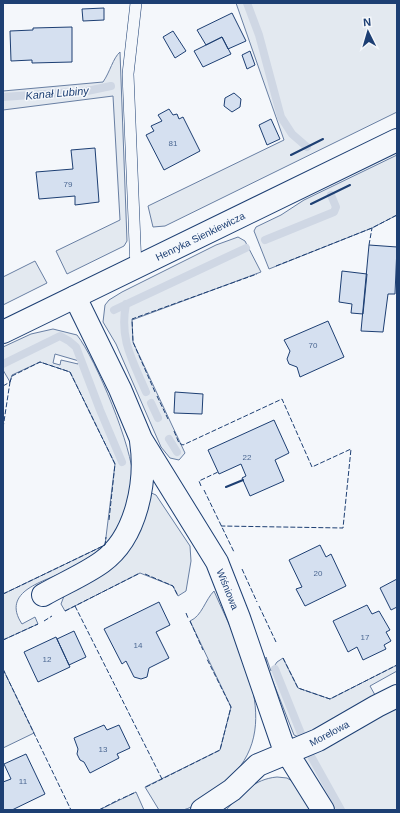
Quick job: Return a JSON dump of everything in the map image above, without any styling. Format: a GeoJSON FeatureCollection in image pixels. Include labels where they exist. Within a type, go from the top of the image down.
{"type":"FeatureCollection","features":[{"type":"Feature","properties":{"kind":"street","name":"Henryka Sienkiewicza"},"geometry":{"type":"LineString","coordinates":[[3,332],[397,140]]}},
{"type":"Feature","properties":{"kind":"street","name":"Wiśniowa"},"geometry":{"type":"LineString","coordinates":[[75,297],[120,389],[140,439],[217,562],[245,633],[271,714],[287,753],[323,810]]}},
{"type":"Feature","properties":{"kind":"street","name":"Wiśniowa"},"geometry":{"type":"LineString","coordinates":[[43,595],[103,562],[118,548],[125,538],[139,491],[142,472],[140,439]]}},
{"type":"Feature","properties":{"kind":"street","name":"Morelowa"},"geometry":{"type":"LineString","coordinates":[[258,765],[332,733],[377,706],[397,696]]}},
{"type":"Feature","properties":{"kind":"street","name":"Morelowa"},"geometry":{"type":"LineString","coordinates":[[202,810],[232,790],[258,765],[269,745],[271,714]]}},
{"type":"Feature","properties":{"kind":"lane"},"geometry":{"type":"LineString","coordinates":[[136,3],[128,74],[136,268]]}},
{"type":"Feature","properties":{"kind":"shaded area"},"geometry":{"type":"Polygon","coordinates":[[[236,3],[397,3],[397,112],[165,226],[153,227],[148,206],[284,140],[236,3]]]}},
{"type":"Feature","properties":{"kind":"shaded area"},"geometry":{"type":"Polygon","coordinates":[[[120,52],[127,241],[124,246],[67,274],[56,251],[120,220],[113,96],[3,110],[3,91],[103,82],[115,58],[120,52]]]}},
{"type":"Feature","properties":{"kind":"shaded area"},"geometry":{"type":"Polygon","coordinates":[[[397,155],[397,215],[372,228],[269,269],[254,231],[256,227],[281,215],[304,200],[397,155]]]}},
{"type":"Feature","properties":{"kind":"shaded area"},"geometry":{"type":"Polygon","coordinates":[[[238,237],[245,241],[261,272],[132,320],[133,342],[185,453],[179,460],[170,458],[161,447],[116,344],[103,322],[105,305],[109,300],[122,292],[216,245],[238,237]]]}},
{"type":"Feature","properties":{"kind":"shaded area"},"geometry":{"type":"Polygon","coordinates":[[[35,261],[47,283],[3,305],[3,277],[35,261]]]}},
{"type":"Feature","properties":{"kind":"shaded area"},"geometry":{"type":"Polygon","coordinates":[[[53,329],[77,335],[94,363],[112,405],[127,447],[133,479],[128,501],[114,543],[79,565],[37,583],[21,595],[17,603],[17,613],[22,624],[35,617],[38,624],[3,640],[3,594],[105,545],[115,464],[70,372],[40,362],[12,375],[10,382],[3,370],[3,347],[31,334],[53,329]],[[55,354],[53,363],[60,365],[61,360],[78,364],[79,361],[55,354]]]}},
{"type":"Feature","properties":{"kind":"shaded area"},"geometry":{"type":"Polygon","coordinates":[[[149,492],[156,495],[190,546],[191,561],[186,591],[178,596],[173,586],[140,573],[65,611],[61,604],[64,596],[149,492]]]}},
{"type":"Feature","properties":{"kind":"shaded area"},"geometry":{"type":"Polygon","coordinates":[[[214,591],[236,640],[246,667],[253,693],[256,718],[252,743],[240,766],[219,787],[202,800],[183,810],[159,810],[145,787],[220,750],[231,707],[190,621],[198,615],[214,591]]]}},
{"type":"Feature","properties":{"kind":"shaded area"},"geometry":{"type":"Polygon","coordinates":[[[266,657],[271,671],[277,662],[283,658],[298,688],[330,699],[397,665],[397,671],[370,686],[375,695],[301,738],[294,735],[266,664],[266,657]]]}},
{"type":"Feature","properties":{"kind":"shaded area"},"geometry":{"type":"Polygon","coordinates":[[[3,669],[34,733],[3,748],[3,669]]]}},
{"type":"Feature","properties":{"kind":"shaded area"},"geometry":{"type":"Polygon","coordinates":[[[397,705],[397,810],[332,810],[303,757],[397,705]]]}},
{"type":"Feature","properties":{"kind":"shaded area"},"geometry":{"type":"Polygon","coordinates":[[[277,777],[287,778],[292,781],[314,810],[226,810],[248,788],[261,781],[277,777]]]}},
{"type":"Feature","properties":{"kind":"shaded area"},"geometry":{"type":"Polygon","coordinates":[[[136,792],[144,810],[99,810],[136,792]]]}},
{"type":"Feature","properties":{"kind":"building"},"geometry":{"type":"Polygon","coordinates":[[[104,8],[104,20],[83,21],[82,9],[104,8]]]}},
{"type":"Feature","properties":{"kind":"building"},"geometry":{"type":"Polygon","coordinates":[[[232,13],[246,41],[228,49],[222,37],[206,45],[197,30],[232,13]]]}},
{"type":"Feature","properties":{"kind":"building"},"geometry":{"type":"Polygon","coordinates":[[[72,27],[72,62],[32,63],[32,60],[11,61],[10,31],[33,30],[33,28],[72,27]]]}},
{"type":"Feature","properties":{"kind":"building"},"geometry":{"type":"Polygon","coordinates":[[[173,31],[186,51],[175,58],[163,37],[173,31]]]}},
{"type":"Feature","properties":{"kind":"building"},"geometry":{"type":"Polygon","coordinates":[[[222,37],[231,54],[203,67],[194,51],[222,37]]]}},
{"type":"Feature","properties":{"kind":"building"},"geometry":{"type":"Polygon","coordinates":[[[250,51],[255,65],[247,69],[242,55],[250,51]]]}},
{"type":"Feature","properties":{"kind":"building"},"geometry":{"type":"Polygon","coordinates":[[[234,93],[241,99],[240,107],[232,112],[224,106],[225,98],[234,93]]]}},
{"type":"Feature","properties":{"kind":"building"},"geometry":{"type":"Polygon","coordinates":[[[169,109],[173,115],[177,114],[179,119],[183,117],[200,151],[164,170],[146,135],[154,131],[151,126],[162,121],[158,115],[169,109]]]}},
{"type":"Feature","properties":{"kind":"building"},"geometry":{"type":"Polygon","coordinates":[[[271,119],[280,139],[267,145],[259,125],[271,119]]]}},
{"type":"Feature","properties":{"kind":"building"},"geometry":{"type":"Polygon","coordinates":[[[95,148],[99,202],[75,205],[75,196],[39,199],[36,172],[73,169],[71,150],[95,148]]]}},
{"type":"Feature","properties":{"kind":"building"},"geometry":{"type":"Polygon","coordinates":[[[369,245],[397,247],[395,294],[388,294],[383,332],[361,331],[369,245]]]}},
{"type":"Feature","properties":{"kind":"building"},"geometry":{"type":"Polygon","coordinates":[[[342,271],[367,274],[363,314],[351,313],[352,304],[339,302],[342,271]]]}},
{"type":"Feature","properties":{"kind":"building"},"geometry":{"type":"Polygon","coordinates":[[[328,321],[344,357],[300,377],[297,367],[289,364],[287,359],[290,351],[284,340],[328,321]]]}},
{"type":"Feature","properties":{"kind":"building"},"geometry":{"type":"Polygon","coordinates":[[[175,392],[203,394],[202,414],[174,413],[175,392]]]}},
{"type":"Feature","properties":{"kind":"building"},"geometry":{"type":"Polygon","coordinates":[[[274,420],[289,453],[275,460],[284,481],[250,496],[242,478],[246,476],[241,464],[219,474],[208,450],[274,420]]]}},
{"type":"Feature","properties":{"kind":"building"},"geometry":{"type":"Polygon","coordinates":[[[320,545],[326,557],[331,554],[346,586],[305,606],[296,589],[302,587],[289,560],[320,545]]]}},
{"type":"Feature","properties":{"kind":"building"},"geometry":{"type":"Polygon","coordinates":[[[397,579],[397,607],[391,610],[380,588],[397,579]]]}},
{"type":"Feature","properties":{"kind":"building"},"geometry":{"type":"Polygon","coordinates":[[[159,602],[170,625],[156,632],[169,658],[149,668],[147,677],[141,679],[134,677],[126,661],[122,664],[104,629],[159,602]]]}},
{"type":"Feature","properties":{"kind":"building"},"geometry":{"type":"Polygon","coordinates":[[[367,605],[372,614],[379,611],[390,630],[386,632],[391,641],[384,645],[386,649],[363,660],[357,647],[348,652],[333,621],[367,605]]]}},
{"type":"Feature","properties":{"kind":"building"},"geometry":{"type":"Polygon","coordinates":[[[74,631],[86,657],[69,665],[57,639],[74,631]]]}},
{"type":"Feature","properties":{"kind":"building"},"geometry":{"type":"Polygon","coordinates":[[[56,637],[70,667],[38,682],[24,652],[56,637]]]}},
{"type":"Feature","properties":{"kind":"building"},"geometry":{"type":"Polygon","coordinates":[[[104,725],[107,730],[119,725],[130,748],[117,754],[119,758],[90,773],[84,762],[80,760],[77,754],[78,749],[74,738],[104,725]]]}},
{"type":"Feature","properties":{"kind":"building"},"geometry":{"type":"Polygon","coordinates":[[[26,754],[45,794],[12,810],[3,810],[3,782],[11,779],[4,764],[26,754]]]}},
{"type":"Feature","properties":{"kind":"waterway"},"geometry":{"type":"LineString","coordinates":[[247,3],[259,35],[281,117],[292,134],[307,147]]}},
{"type":"Feature","properties":{"kind":"waterway","name":"Kanał Lubiny"},"geometry":{"type":"LineString","coordinates":[[3,97],[87,91],[111,86]]}},
{"type":"Feature","properties":{"kind":"waterway"},"geometry":{"type":"LineString","coordinates":[[265,240],[334,212],[336,207],[331,195]]}},
{"type":"Feature","properties":{"kind":"waterway"},"geometry":{"type":"LineString","coordinates":[[114,310],[246,248]]}},
{"type":"Feature","properties":{"kind":"waterway"},"geometry":{"type":"LineString","coordinates":[[126,304],[124,329],[128,350],[146,392]]}},
{"type":"Feature","properties":{"kind":"waterway"},"geometry":{"type":"LineString","coordinates":[[3,364],[60,336],[69,341],[76,347],[122,462]]}},
{"type":"Feature","properties":{"kind":"waterway"},"geometry":{"type":"LineString","coordinates":[[151,403],[158,418]]}},
{"type":"Feature","properties":{"kind":"waterway"},"geometry":{"type":"LineString","coordinates":[[169,439],[177,452]]}},
{"type":"Feature","properties":{"kind":"waterway"},"geometry":{"type":"LineString","coordinates":[[275,669],[302,736]]}},
{"type":"Feature","properties":{"kind":"waterway"},"geometry":{"type":"LineString","coordinates":[[312,758],[341,810]]}},
{"type":"Feature","properties":{"kind":"fence"},"geometry":{"type":"LineString","coordinates":[[276,266],[372,228],[397,215]]}},
{"type":"Feature","properties":{"kind":"fence"},"geometry":{"type":"LineString","coordinates":[[369,245],[372,228]]}},
{"type":"Feature","properties":{"kind":"fence"},"geometry":{"type":"LineString","coordinates":[[155,392],[133,342],[132,319],[257,274]]}},
{"type":"Feature","properties":{"kind":"fence"},"geometry":{"type":"LineString","coordinates":[[3,386],[10,382],[12,376],[40,362],[70,372],[115,464],[109,520]]}},
{"type":"Feature","properties":{"kind":"fence"},"geometry":{"type":"LineString","coordinates":[[3,428],[10,382]]}},
{"type":"Feature","properties":{"kind":"fence"},"geometry":{"type":"LineString","coordinates":[[157,396],[168,419]]}},
{"type":"Feature","properties":{"kind":"fence"},"geometry":{"type":"LineString","coordinates":[[174,431],[179,443],[183,445],[282,399],[312,467],[351,449],[343,528],[221,526]]}},
{"type":"Feature","properties":{"kind":"fence"},"geometry":{"type":"LineString","coordinates":[[201,486],[199,481],[218,472]]}},
{"type":"Feature","properties":{"kind":"fence"},"geometry":{"type":"LineString","coordinates":[[204,490],[234,552]]}},
{"type":"Feature","properties":{"kind":"fence"},"geometry":{"type":"LineString","coordinates":[[3,594],[105,545],[106,537]]}},
{"type":"Feature","properties":{"kind":"fence"},"geometry":{"type":"LineString","coordinates":[[242,569],[257,602]]}},
{"type":"Feature","properties":{"kind":"fence"},"geometry":{"type":"LineString","coordinates":[[65,611],[140,573]]}},
{"type":"Feature","properties":{"kind":"fence"},"geometry":{"type":"LineString","coordinates":[[145,574],[173,586],[178,596]]}},
{"type":"Feature","properties":{"kind":"fence"},"geometry":{"type":"LineString","coordinates":[[75,606],[162,779]]}},
{"type":"Feature","properties":{"kind":"fence"},"geometry":{"type":"LineString","coordinates":[[259,606],[276,642]]}},
{"type":"Feature","properties":{"kind":"fence"},"geometry":{"type":"LineString","coordinates":[[186,613],[188,618]]}},
{"type":"Feature","properties":{"kind":"fence"},"geometry":{"type":"LineString","coordinates":[[44,621],[52,616]]}},
{"type":"Feature","properties":{"kind":"fence"},"geometry":{"type":"LineString","coordinates":[[190,621],[203,650]]}},
{"type":"Feature","properties":{"kind":"fence"},"geometry":{"type":"LineString","coordinates":[[3,640],[38,624]]}},
{"type":"Feature","properties":{"kind":"fence"},"geometry":{"type":"LineString","coordinates":[[283,658],[298,688],[330,699],[397,665]]}},
{"type":"Feature","properties":{"kind":"fence"},"geometry":{"type":"LineString","coordinates":[[146,787],[220,750],[231,707],[207,659]]}},
{"type":"Feature","properties":{"kind":"fence"},"geometry":{"type":"LineString","coordinates":[[3,669],[71,810]]}},
{"type":"Feature","properties":{"kind":"fence"},"geometry":{"type":"LineString","coordinates":[[123,798],[136,792]]}},
{"type":"Feature","properties":{"kind":"fence"},"geometry":{"type":"LineString","coordinates":[[99,810],[120,799]]}},
{"type":"Feature","properties":{"kind":"wall"},"geometry":{"type":"LineString","coordinates":[[291,155],[323,139]]}},
{"type":"Feature","properties":{"kind":"wall"},"geometry":{"type":"LineString","coordinates":[[311,204],[350,185]]}},
{"type":"Feature","properties":{"kind":"wall"},"geometry":{"type":"LineString","coordinates":[[226,487],[243,480]]}}]}
